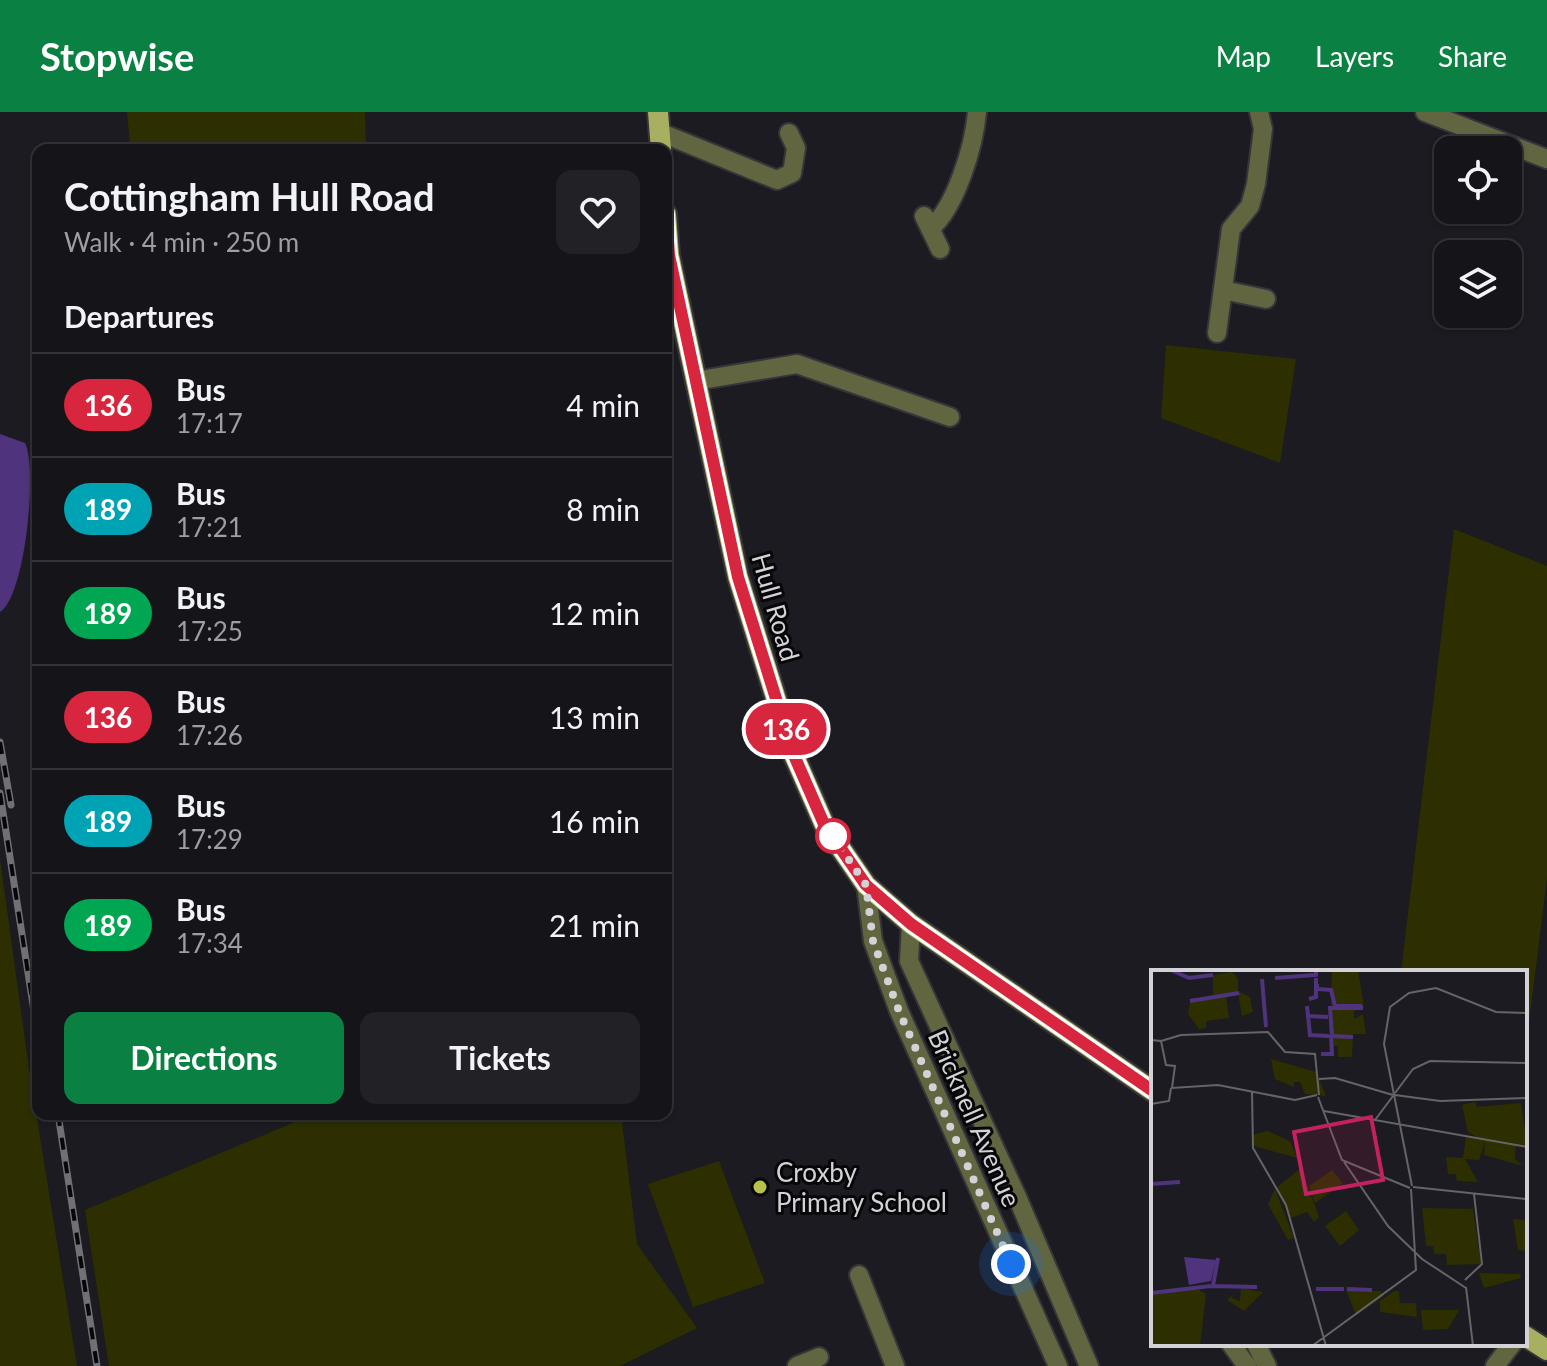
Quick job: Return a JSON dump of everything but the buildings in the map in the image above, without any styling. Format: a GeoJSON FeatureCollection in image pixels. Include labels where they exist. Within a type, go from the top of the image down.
{"type":"FeatureCollection","features":[{"type":"Feature","properties":{"kind":"main road","name":"Hull Road"},"geometry":{"type":"LineString","coordinates":[[672,270],[738,577],[793,753],[824,824],[866,885],[911,924],[1151,1090]]}},
{"type":"Feature","properties":{"kind":"main road"},"geometry":{"type":"LineString","coordinates":[[1527,1337],[1547,1350]]}},
{"type":"Feature","properties":{"kind":"street"},"geometry":{"type":"LineString","coordinates":[[940,249],[927,222],[942,218],[974,139],[977,112]]}},
{"type":"Feature","properties":{"kind":"street"},"geometry":{"type":"LineString","coordinates":[[1217,333],[1231,229],[1250,206],[1256,184],[1263,129],[1259,112]]}},
{"type":"Feature","properties":{"kind":"street"},"geometry":{"type":"LineString","coordinates":[[1425,112],[1456,118],[1547,159]]}},
{"type":"Feature","properties":{"kind":"street"},"geometry":{"type":"LineString","coordinates":[[659,131],[777,180],[792,173],[796,148],[789,133]]}},
{"type":"Feature","properties":{"kind":"street"},"geometry":{"type":"LineString","coordinates":[[1223,290],[1266,299]]}},
{"type":"Feature","properties":{"kind":"street"},"geometry":{"type":"LineString","coordinates":[[695,381],[797,364],[950,419]]}},
{"type":"Feature","properties":{"kind":"street","name":"Bricknell Avenue"},"geometry":{"type":"LineString","coordinates":[[866,885],[873,941],[899,1011],[1058,1366]]}},
{"type":"Feature","properties":{"kind":"street","name":"Bricknell Avenue"},"geometry":{"type":"LineString","coordinates":[[911,924],[909,961],[1018,1199],[1089,1366]]}},
{"type":"Feature","properties":{"kind":"street"},"geometry":{"type":"LineString","coordinates":[[857,1283],[895,1366]]}},
{"type":"Feature","properties":{"kind":"street"},"geometry":{"type":"LineString","coordinates":[[1232,1346],[1247,1366]]}},
{"type":"Feature","properties":{"kind":"street"},"geometry":{"type":"LineString","coordinates":[[1257,1346],[1267,1366]]}},
{"type":"Feature","properties":{"kind":"street"},"geometry":{"type":"LineString","coordinates":[[1495,1366],[1510,1346]]}},
{"type":"Feature","properties":{"kind":"street"},"geometry":{"type":"LineString","coordinates":[[797,1366],[819,1357]]}},
{"type":"Feature","properties":{"kind":"shaded area"},"geometry":{"type":"Polygon","coordinates":[[[127,112],[365,112],[366,144],[130,144],[127,112]]]}},
{"type":"Feature","properties":{"kind":"shaded area"},"geometry":{"type":"Polygon","coordinates":[[[1166,345],[1296,359],[1280,463],[1161,418],[1166,345]]]}},
{"type":"Feature","properties":{"kind":"shaded area"},"geometry":{"type":"Polygon","coordinates":[[[0,434],[25,443],[30,478],[22,559],[9,601],[0,612],[0,434]]]}},
{"type":"Feature","properties":{"kind":"shaded area"},"geometry":{"type":"Polygon","coordinates":[[[1454,529],[1547,566],[1547,878],[1527,1039],[1527,970],[1401,970],[1454,529]]]}},
{"type":"Feature","properties":{"kind":"shaded area"},"geometry":{"type":"Polygon","coordinates":[[[0,859],[32,1088],[32,1120],[37,1120],[77,1366],[0,1366],[0,859]]]}},
{"type":"Feature","properties":{"kind":"shaded area"},"geometry":{"type":"Polygon","coordinates":[[[300,1120],[622,1120],[637,1244],[697,1328],[620,1366],[109,1366],[85,1210],[300,1120]]]}},
{"type":"Feature","properties":{"kind":"shaded area"},"geometry":{"type":"Polygon","coordinates":[[[719,1161],[765,1283],[693,1307],[648,1184],[719,1161]]]}},
{"type":"Feature","properties":{"kind":"railway"},"geometry":{"type":"LineString","coordinates":[[0,742],[11,805]]}},
{"type":"Feature","properties":{"kind":"railway"},"geometry":{"type":"LineString","coordinates":[[0,793],[32,998]]}},
{"type":"Feature","properties":{"kind":"railway"},"geometry":{"type":"LineString","coordinates":[[59,1120],[97,1366]]}},
{"type":"Feature","properties":{"kind":"bus line","name":"136"},"geometry":{"type":"LineString","coordinates":[[672,269],[738,577],[793,753],[824,824],[866,885],[911,924],[1151,1090]]}},
{"type":"Feature","properties":{"kind":"place","name":"Croxby Primary School"},"geometry":{"type":"Point","coordinates":[760,1187]}},
{"type":"Feature","properties":{"kind":"route"},"geometry":{"type":"LineString","coordinates":[[833,836],[866,885],[873,941],[899,1011],[1011,1264]]}}]}
